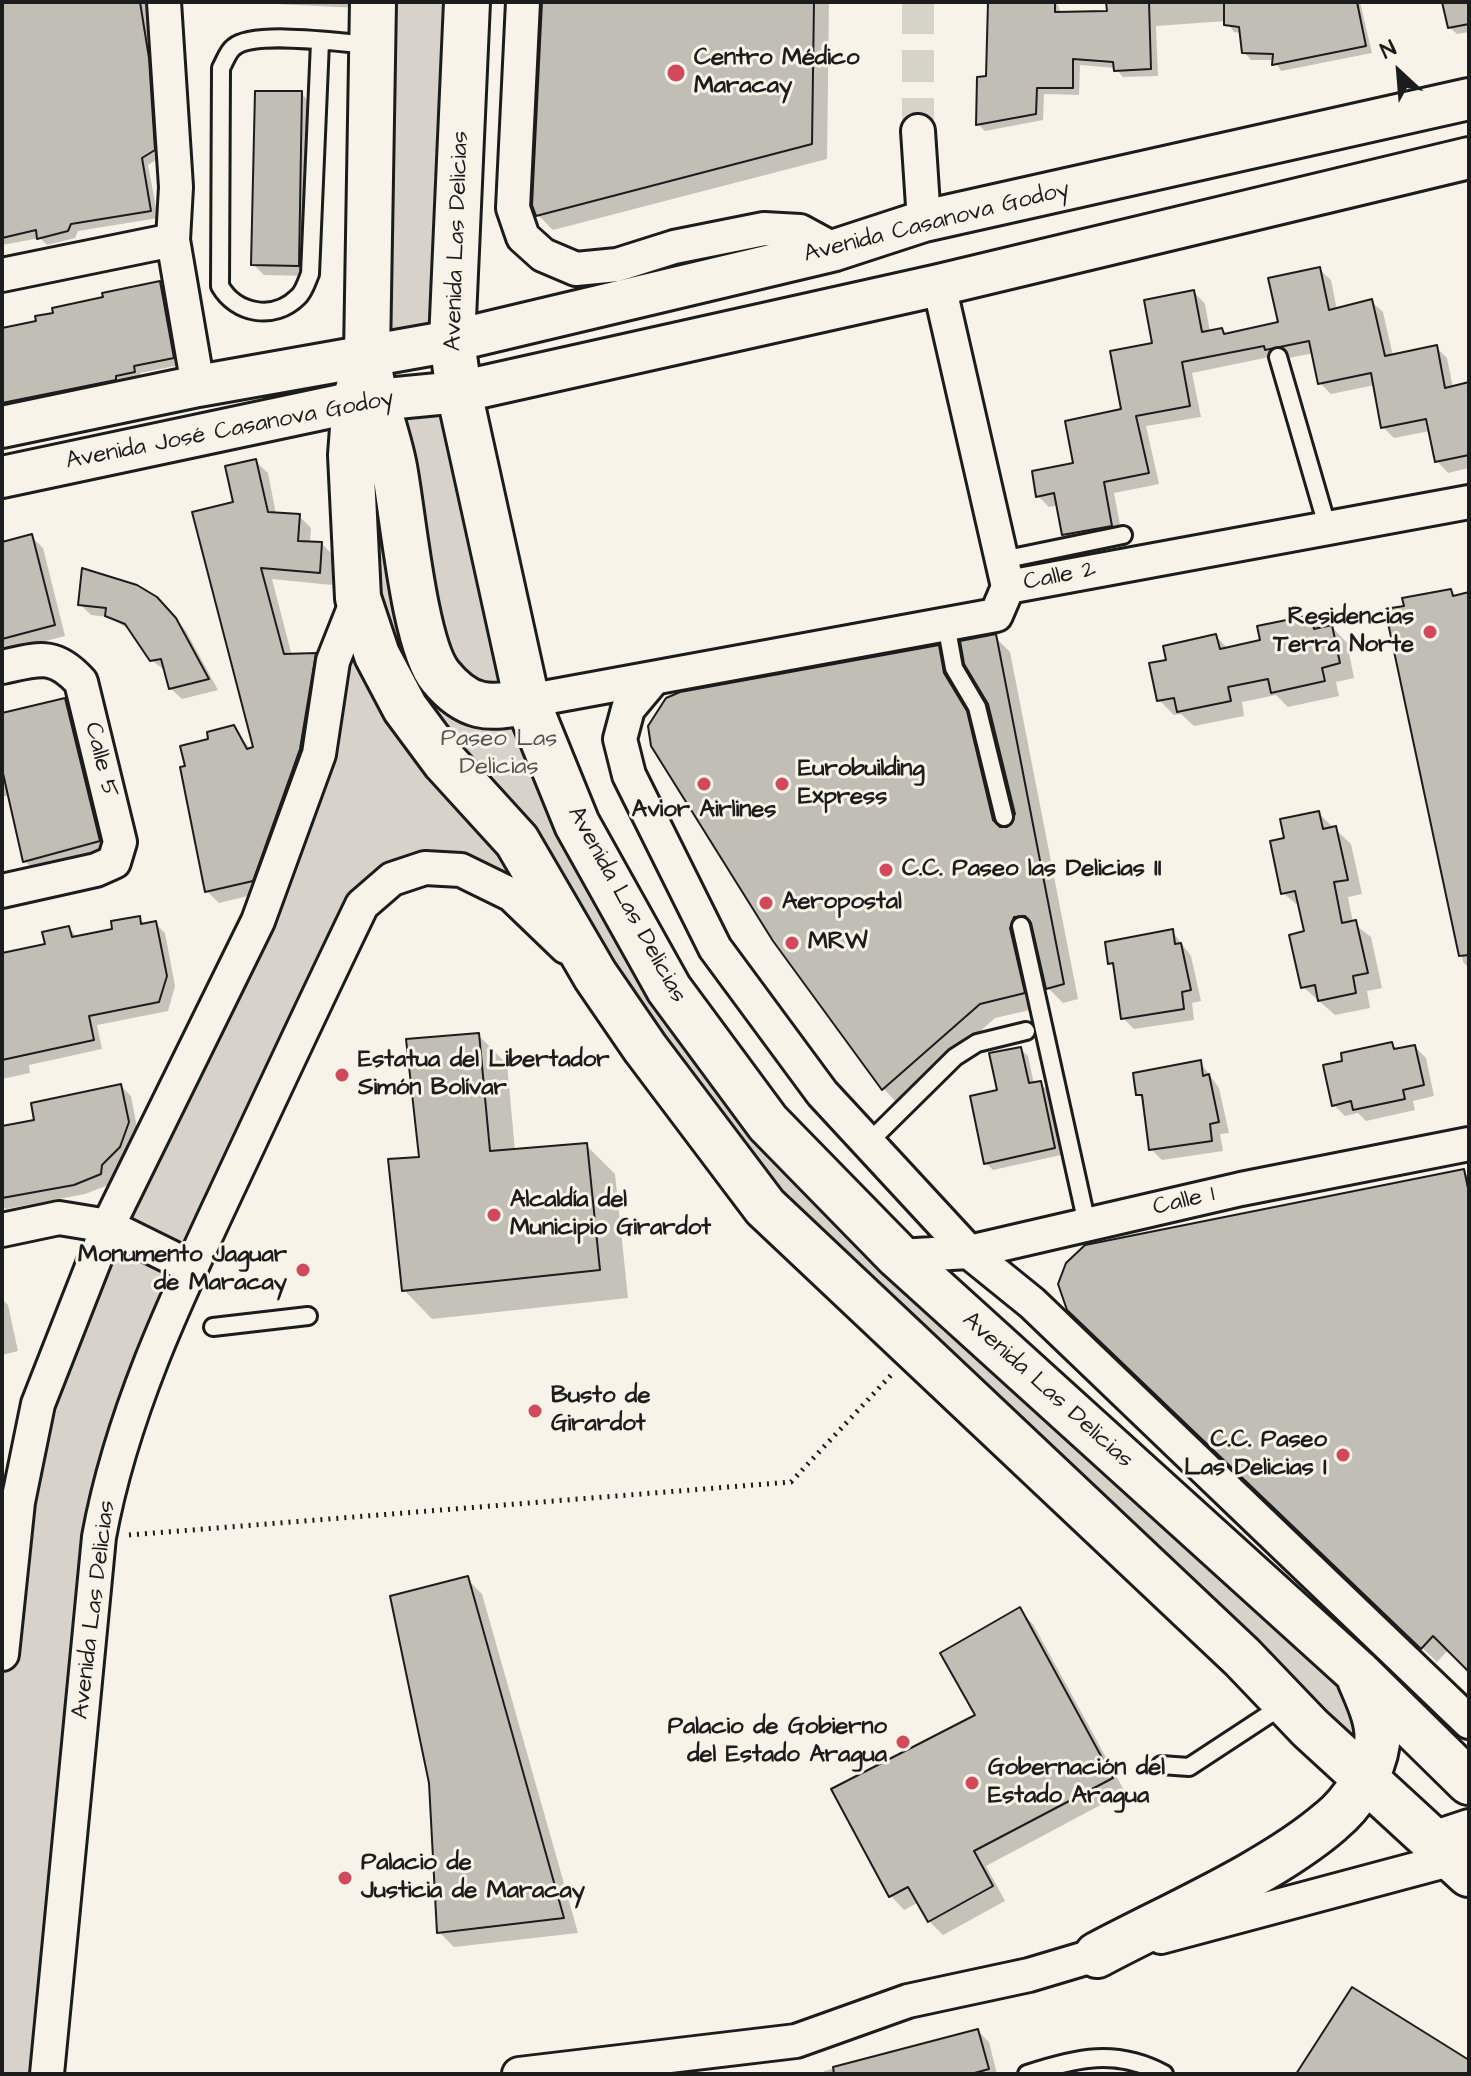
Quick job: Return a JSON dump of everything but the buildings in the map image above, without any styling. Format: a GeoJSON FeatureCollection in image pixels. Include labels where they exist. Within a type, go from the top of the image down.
{"type":"FeatureCollection","features":[{"type":"Feature","properties":{"kind":"main road"},"geometry":{"type":"LineString","coordinates":[[373,2],[365,401],[394,464],[424,641],[438,675],[464,699],[493,709],[527,701]]}},
{"type":"Feature","properties":{"kind":"main road","name":"Avenida Las Delicias"},"geometry":{"type":"LineString","coordinates":[[467,2],[452,341],[459,392],[527,701],[577,824],[669,989],[768,1123],[898,1256],[1357,1672],[1469,1782]]}},
{"type":"Feature","properties":{"kind":"main road","name":"Avenida Las Delicias"},"geometry":{"type":"LineString","coordinates":[[365,401],[351,455],[358,598],[377,655],[405,708],[445,762],[517,841],[595,975],[645,1048],[765,1207],[1242,1657],[1366,1779],[1458,1851]]}},
{"type":"Feature","properties":{"kind":"main road"},"geometry":{"type":"LineString","coordinates":[[1097,1955],[1282,1856],[1333,1820],[1366,1779],[1377,1742],[1373,1710],[1357,1672]]}},
{"type":"Feature","properties":{"kind":"street"},"geometry":{"type":"LineString","coordinates":[[164,2],[176,187],[173,240],[198,386]]}},
{"type":"Feature","properties":{"kind":"street"},"geometry":{"type":"LineString","coordinates":[[523,2],[513,208],[523,237],[543,255],[576,269],[617,265],[674,247],[764,229],[800,231],[835,250]]}},
{"type":"Feature","properties":{"kind":"street","name":"Avenida Casanova Godoy"},"geometry":{"type":"LineString","coordinates":[[452,341],[835,250],[924,221],[1469,99]]}},
{"type":"Feature","properties":{"kind":"street"},"geometry":{"type":"LineString","coordinates":[[918,131],[924,221]]}},
{"type":"Feature","properties":{"kind":"street"},"geometry":{"type":"LineString","coordinates":[[459,392],[939,285],[1469,158]]}},
{"type":"Feature","properties":{"kind":"street"},"geometry":{"type":"LineString","coordinates":[[2,275],[173,240]]}},
{"type":"Feature","properties":{"kind":"street"},"geometry":{"type":"LineString","coordinates":[[939,285],[1005,574]]}},
{"type":"Feature","properties":{"kind":"street","name":"Avenida José Casanova Godoy"},"geometry":{"type":"LineString","coordinates":[[2,427],[198,386],[452,341]]}},
{"type":"Feature","properties":{"kind":"street","name":"Avenida José Casanova Godoy"},"geometry":{"type":"LineString","coordinates":[[2,477],[365,401],[459,392]]}},
{"type":"Feature","properties":{"kind":"street","name":"Calle 2"},"geometry":{"type":"LineString","coordinates":[[527,701],[996,615],[1005,574],[1328,529],[1469,502]]}},
{"type":"Feature","properties":{"kind":"street","name":"Avenida Las Delicias"},"geometry":{"type":"LineString","coordinates":[[2,1654],[18,1502],[38,1404],[108,1226],[258,921],[319,754],[333,661],[358,598]]}},
{"type":"Feature","properties":{"kind":"street","name":"Calle 5"},"geometry":{"type":"LineString","coordinates":[[2,667],[41,659],[64,663],[81,682],[120,842],[114,862],[96,870],[2,891]]}},
{"type":"Feature","properties":{"kind":"street"},"geometry":{"type":"LineString","coordinates":[[654,678],[628,709],[620,739],[629,775],[715,948],[822,1093],[969,1252],[1032,1303],[1469,1722]]}},
{"type":"Feature","properties":{"kind":"street","name":"Avenida Las Delicias"},"geometry":{"type":"LineString","coordinates":[[47,2074],[99,1537],[107,1494],[131,1409],[191,1267],[362,905],[392,879],[425,868],[461,870],[512,895],[595,975]]}},
{"type":"Feature","properties":{"kind":"street","name":"Calle 1"},"geometry":{"type":"LineString","coordinates":[[898,1256],[969,1252],[1241,1189],[1469,1144]]}},
{"type":"Feature","properties":{"kind":"street"},"geometry":{"type":"LineString","coordinates":[[2,1230],[59,1218],[108,1226],[191,1267]]}},
{"type":"Feature","properties":{"kind":"street"},"geometry":{"type":"LineString","coordinates":[[519,2074],[581,2070],[796,2041],[908,2001],[1029,1975],[1458,1851]]}},
{"type":"Feature","properties":{"kind":"lane"},"geometry":{"type":"LineString","coordinates":[[320,42],[310,274],[300,296],[274,311],[243,310],[228,300],[220,286],[221,68],[233,47],[249,38],[320,42],[373,45]]}},
{"type":"Feature","properties":{"kind":"lane"},"geometry":{"type":"LineString","coordinates":[[1278,357],[1328,529]]}},
{"type":"Feature","properties":{"kind":"lane"},"geometry":{"type":"LineString","coordinates":[[1005,574],[1123,535]]}},
{"type":"Feature","properties":{"kind":"lane"},"geometry":{"type":"LineString","coordinates":[[946,624],[954,668],[977,707],[1004,817]]}},
{"type":"Feature","properties":{"kind":"lane"},"geometry":{"type":"LineString","coordinates":[[1021,926],[1087,1224]]}},
{"type":"Feature","properties":{"kind":"lane"},"geometry":{"type":"LineString","coordinates":[[868,1143],[955,1057],[977,1043],[1026,1031]]}},
{"type":"Feature","properties":{"kind":"lane"},"geometry":{"type":"LineString","coordinates":[[213,1327],[308,1316]]}},
{"type":"Feature","properties":{"kind":"lane"},"geometry":{"type":"LineString","coordinates":[[1161,1765],[1189,1767],[1286,1703]]}},
{"type":"Feature","properties":{"kind":"lane"},"geometry":{"type":"LineString","coordinates":[[1027,2074],[1066,2061],[1099,2056],[1133,2060],[1164,2074]]}},
{"type":"Feature","properties":{"kind":"path"},"geometry":{"type":"LineString","coordinates":[[99,1537],[791,1482],[915,1348]]}},
{"type":"Feature","properties":{"kind":"green space"},"geometry":{"type":"Polygon","coordinates":[[[373,2],[467,2],[452,341],[367,354],[373,2]]]}},
{"type":"Feature","properties":{"kind":"green space","name":"Paseo Las Delicias"},"geometry":{"type":"Polygon","coordinates":[[[459,392],[527,701],[768,1123],[1357,1672],[1366,1779],[915,1348],[595,975],[461,870],[362,905],[112,1475],[47,2074],[2,2074],[2,1654],[38,1404],[258,921],[333,661],[355,402],[459,392]]]}},
{"type":"Feature","properties":{"kind":"tunnel"},"geometry":{"type":"LineString","coordinates":[[918,2],[918,131]]}},
{"type":"Feature","properties":{"kind":"place","name":"Centro Médico Maracay"},"geometry":{"type":"Point","coordinates":[676,73]}},
{"type":"Feature","properties":{"kind":"place","name":"Residencias Terra Norte"},"geometry":{"type":"Point","coordinates":[1430,632]}},
{"type":"Feature","properties":{"kind":"place","name":"Avior Airlines"},"geometry":{"type":"Point","coordinates":[704,784]}},
{"type":"Feature","properties":{"kind":"place","name":"Eurobuilding Express"},"geometry":{"type":"Point","coordinates":[782,784]}},
{"type":"Feature","properties":{"kind":"place","name":"C.C. Paseo las Delicias II"},"geometry":{"type":"Point","coordinates":[886,870]}},
{"type":"Feature","properties":{"kind":"place","name":"Aeropostal"},"geometry":{"type":"Point","coordinates":[766,903]}},
{"type":"Feature","properties":{"kind":"place","name":"MRW"},"geometry":{"type":"Point","coordinates":[792,943]}},
{"type":"Feature","properties":{"kind":"place","name":"Estatua del Libertador Simón Bolívar"},"geometry":{"type":"Point","coordinates":[342,1075]}},
{"type":"Feature","properties":{"kind":"place","name":"Alcaldía del Municipio Girardot"},"geometry":{"type":"Point","coordinates":[494,1215]}},
{"type":"Feature","properties":{"kind":"place","name":"Monumento Jaguar de Maracay"},"geometry":{"type":"Point","coordinates":[303,1270]}},
{"type":"Feature","properties":{"kind":"place","name":"Busto de Girardot"},"geometry":{"type":"Point","coordinates":[535,1411]}},
{"type":"Feature","properties":{"kind":"place","name":"C.C. Paseo Las Delicias I"},"geometry":{"type":"Point","coordinates":[1343,1455]}},
{"type":"Feature","properties":{"kind":"place","name":"Palacio de Gobierno del Estado Aragua"},"geometry":{"type":"Point","coordinates":[903,1742]}},
{"type":"Feature","properties":{"kind":"place","name":"Gobernación del Estado Aragua"},"geometry":{"type":"Point","coordinates":[972,1783]}},
{"type":"Feature","properties":{"kind":"place","name":"Palacio de Justicia de Maracay"},"geometry":{"type":"Point","coordinates":[345,1878]}}]}
